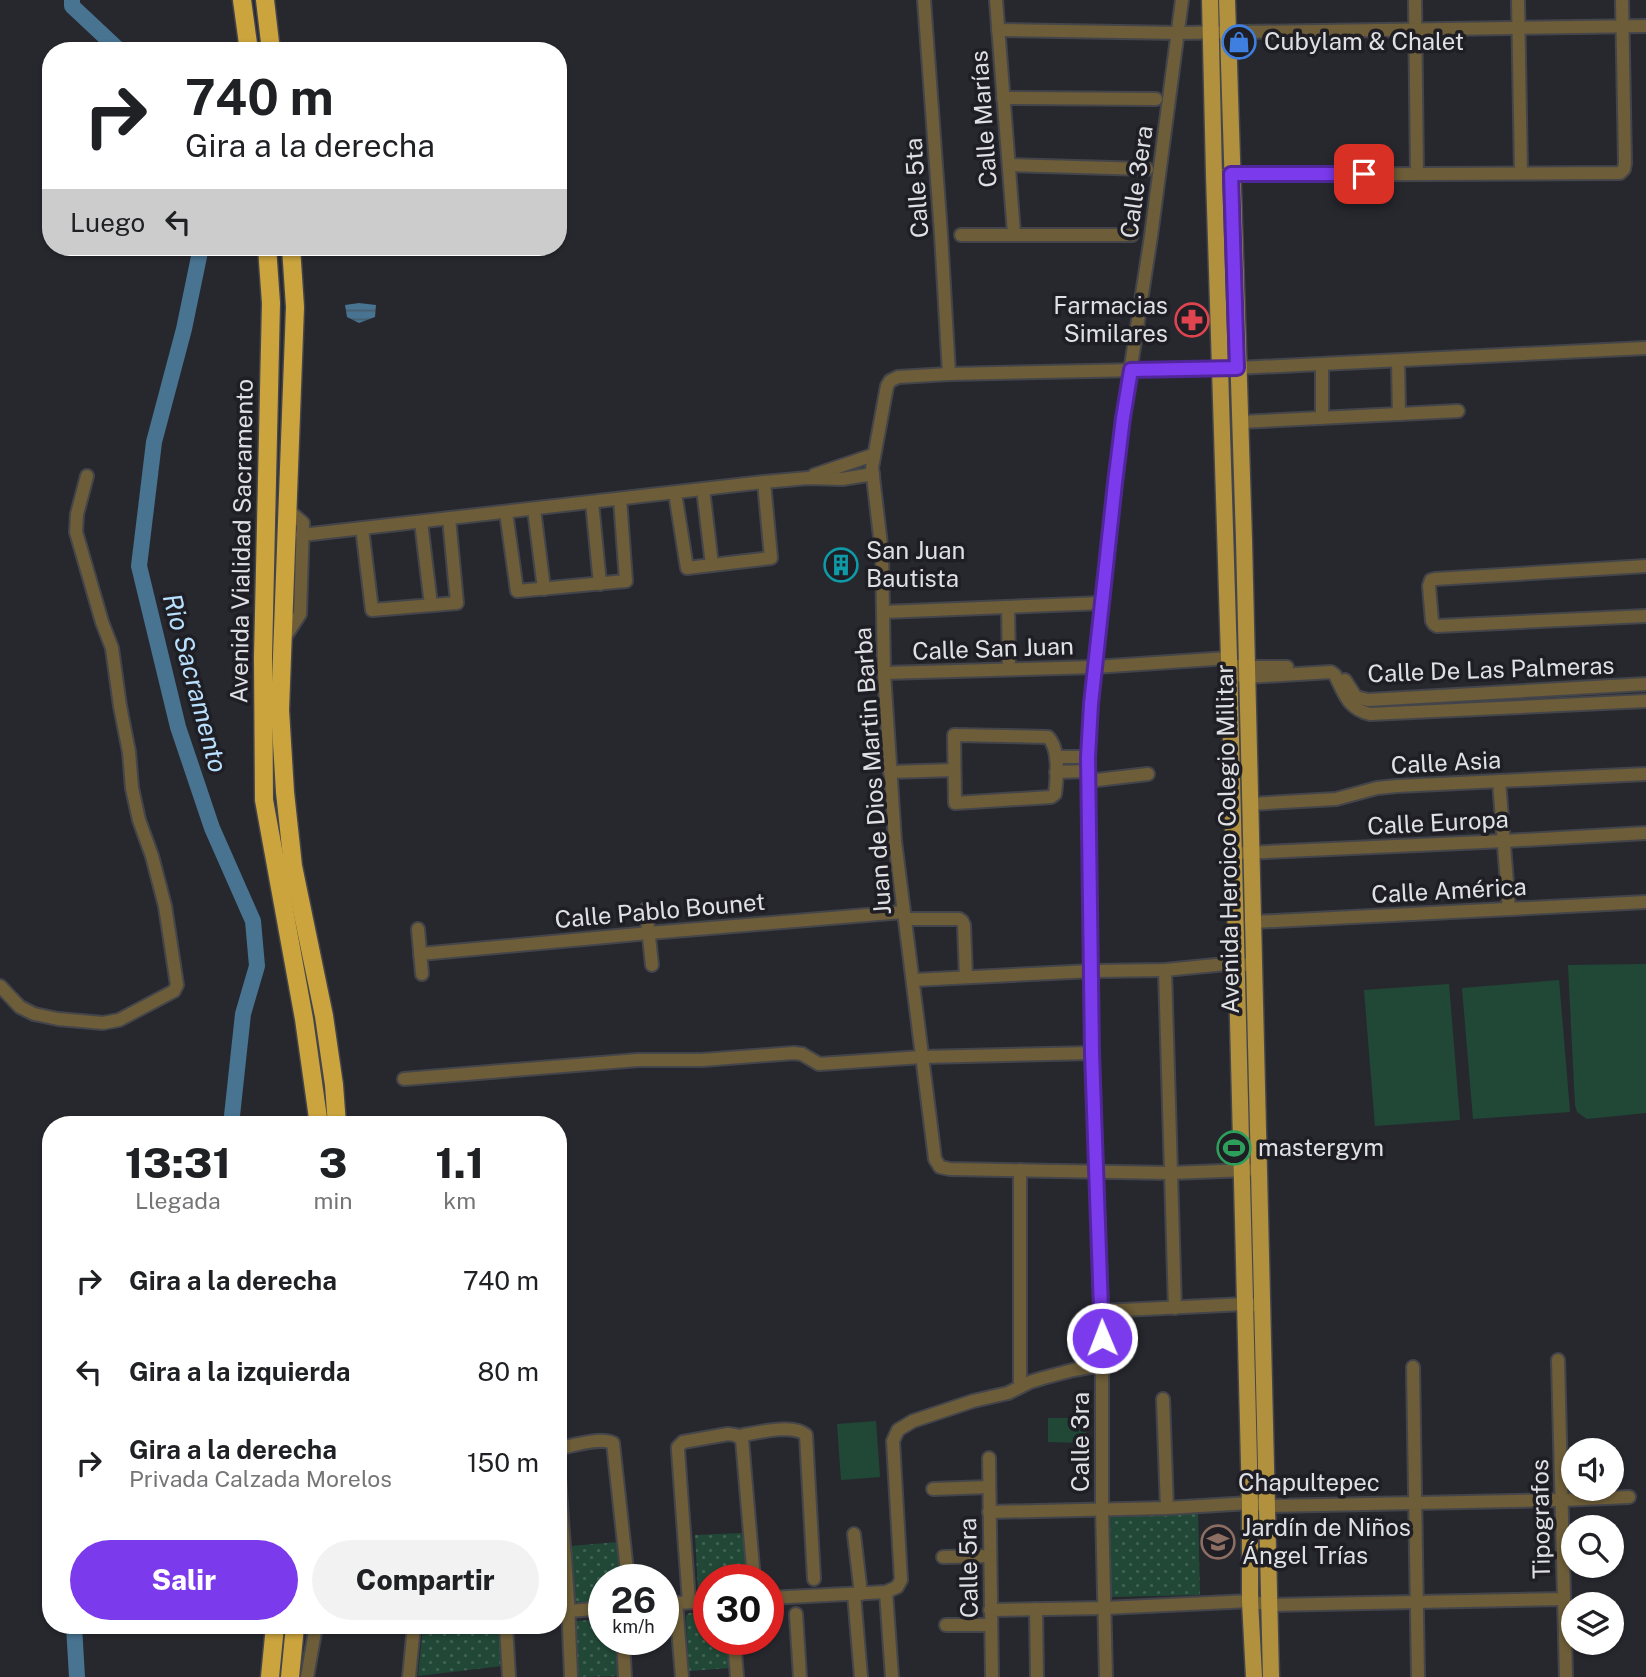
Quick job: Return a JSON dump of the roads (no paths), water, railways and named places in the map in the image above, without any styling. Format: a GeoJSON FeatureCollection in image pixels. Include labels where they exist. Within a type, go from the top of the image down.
{"type":"FeatureCollection","features":[{"type":"Feature","properties":{"kind":"highway"},"geometry":{"type":"LineString","coordinates":[[242,0],[247,42]]}},
{"type":"Feature","properties":{"kind":"highway"},"geometry":{"type":"LineString","coordinates":[[265,0],[270,42]]}},
{"type":"Feature","properties":{"kind":"highway","name":"Avenida Vialidad Sacramento"},"geometry":{"type":"LineString","coordinates":[[268,256],[271,303],[263,657],[264,800],[304,1019],[318,1116]]}},
{"type":"Feature","properties":{"kind":"highway","name":"Avenida Vialidad Sacramento"},"geometry":{"type":"LineString","coordinates":[[292,256],[295,307],[286,509],[281,744],[293,866],[324,1016],[336,1116]]}},
{"type":"Feature","properties":{"kind":"highway"},"geometry":{"type":"LineString","coordinates":[[270,1677],[274,1634]]}},
{"type":"Feature","properties":{"kind":"highway"},"geometry":{"type":"LineString","coordinates":[[290,1677],[294,1634]]}},
{"type":"Feature","properties":{"kind":"main road","name":"Avenida Heroico Colegio Militar"},"geometry":{"type":"LineString","coordinates":[[1210,0],[1219,32],[1231,174],[1229,666],[1233,852],[1242,1170],[1268,1506],[1271,1677]]}},
{"type":"Feature","properties":{"kind":"main road","name":"Avenida Heroico Colegio Militar"},"geometry":{"type":"LineString","coordinates":[[1227,0],[1219,32],[1214,174],[1229,368],[1240,422],[1254,922],[1262,1266],[1253,1305],[1250,1601],[1254,1677]]}},
{"type":"Feature","properties":{"kind":"street","name":"Calle 5ta"},"geometry":{"type":"LineString","coordinates":[[924,0],[942,234],[949,373]]}},
{"type":"Feature","properties":{"kind":"street","name":"Calle Marías"},"geometry":{"type":"LineString","coordinates":[[996,0],[1014,234]]}},
{"type":"Feature","properties":{"kind":"street","name":"Calle 3era"},"geometry":{"type":"LineString","coordinates":[[1131,370],[1182,0]]}},
{"type":"Feature","properties":{"kind":"street"},"geometry":{"type":"LineString","coordinates":[[1415,0],[1417,173]]}},
{"type":"Feature","properties":{"kind":"street"},"geometry":{"type":"LineString","coordinates":[[1518,0],[1521,173]]}},
{"type":"Feature","properties":{"kind":"street"},"geometry":{"type":"LineString","coordinates":[[1214,174],[1620,173],[1625,163],[1622,0]]}},
{"type":"Feature","properties":{"kind":"street"},"geometry":{"type":"LineString","coordinates":[[998,30],[1179,33],[1646,26]]}},
{"type":"Feature","properties":{"kind":"street"},"geometry":{"type":"LineString","coordinates":[[1003,98],[1156,100]]}},
{"type":"Feature","properties":{"kind":"street"},"geometry":{"type":"LineString","coordinates":[[1009,165],[1147,169]]}},
{"type":"Feature","properties":{"kind":"street"},"geometry":{"type":"LineString","coordinates":[[961,235],[1132,235]]}},
{"type":"Feature","properties":{"kind":"street"},"geometry":{"type":"LineString","coordinates":[[949,373],[1322,365],[1646,348]]}},
{"type":"Feature","properties":{"kind":"street"},"geometry":{"type":"LineString","coordinates":[[1398,361],[1399,414]]}},
{"type":"Feature","properties":{"kind":"street"},"geometry":{"type":"LineString","coordinates":[[1322,365],[1322,418]]}},
{"type":"Feature","properties":{"kind":"street","name":"Calle 3ra"},"geometry":{"type":"LineString","coordinates":[[1106,1677],[1102,1508],[1102,1311],[1092,1053],[1088,757],[1102,603],[1131,370]]}},
{"type":"Feature","properties":{"kind":"street","name":"Juan de Dios Martin Barba"},"geometry":{"type":"LineString","coordinates":[[949,373],[898,377],[890,381],[884,392],[873,455],[882,554],[884,673],[895,841],[935,1160],[940,1167],[950,1169],[1020,1170]]}},
{"type":"Feature","properties":{"kind":"street"},"geometry":{"type":"LineString","coordinates":[[1240,422],[1458,411]]}},
{"type":"Feature","properties":{"kind":"street"},"geometry":{"type":"LineString","coordinates":[[807,478],[873,455]]}},
{"type":"Feature","properties":{"kind":"street"},"geometry":{"type":"LineString","coordinates":[[302,535],[764,482],[807,478],[842,479],[873,474]]}},
{"type":"Feature","properties":{"kind":"street"},"geometry":{"type":"LineString","coordinates":[[0,986],[20,1007],[34,1014],[103,1023],[119,1020],[174,991],[177,985],[165,906],[132,788],[113,648],[102,622],[76,532],[77,514],[87,476]]}},
{"type":"Feature","properties":{"kind":"street"},"geometry":{"type":"LineString","coordinates":[[675,493],[687,568],[771,558],[764,482]]}},
{"type":"Feature","properties":{"kind":"street"},"geometry":{"type":"LineString","coordinates":[[703,489],[712,565]]}},
{"type":"Feature","properties":{"kind":"street"},"geometry":{"type":"LineString","coordinates":[[506,512],[517,591],[600,584],[626,581],[620,499]]}},
{"type":"Feature","properties":{"kind":"street"},"geometry":{"type":"LineString","coordinates":[[592,502],[600,584]]}},
{"type":"Feature","properties":{"kind":"street"},"geometry":{"type":"LineString","coordinates":[[283,640],[300,614],[303,523],[286,509]]}},
{"type":"Feature","properties":{"kind":"street"},"geometry":{"type":"LineString","coordinates":[[534,509],[544,589]]}},
{"type":"Feature","properties":{"kind":"street"},"geometry":{"type":"LineString","coordinates":[[362,528],[372,610],[457,603],[449,518]]}},
{"type":"Feature","properties":{"kind":"street"},"geometry":{"type":"LineString","coordinates":[[421,522],[431,605]]}},
{"type":"Feature","properties":{"kind":"street"},"geometry":{"type":"LineString","coordinates":[[1646,566],[1435,579],[1429,586],[1434,624],[1646,616]]}},
{"type":"Feature","properties":{"kind":"street"},"geometry":{"type":"LineString","coordinates":[[883,612],[1102,603]]}},
{"type":"Feature","properties":{"kind":"street"},"geometry":{"type":"LineString","coordinates":[[1008,607],[1009,668]]}},
{"type":"Feature","properties":{"kind":"street","name":"Calle San Juan"},"geometry":{"type":"LineString","coordinates":[[884,673],[1009,668],[1229,666]]}},
{"type":"Feature","properties":{"kind":"street","name":"Calle De Las Palmeras"},"geometry":{"type":"LineString","coordinates":[[1229,666],[1247,672],[1331,672],[1347,700],[1354,701],[1646,684]]}},
{"type":"Feature","properties":{"kind":"street"},"geometry":{"type":"LineString","coordinates":[[1534,692],[1535,706]]}},
{"type":"Feature","properties":{"kind":"street","name":"Calle De Las Palmeras"},"geometry":{"type":"LineString","coordinates":[[1354,701],[1358,710],[1370,714],[1646,701]]}},
{"type":"Feature","properties":{"kind":"street"},"geometry":{"type":"LineString","coordinates":[[954,735],[1045,737],[1052,742],[1056,757],[1056,792],[1051,797],[955,803],[954,735]]}},
{"type":"Feature","properties":{"kind":"street"},"geometry":{"type":"LineString","coordinates":[[1056,757],[1088,757]]}},
{"type":"Feature","properties":{"kind":"street"},"geometry":{"type":"LineString","coordinates":[[890,772],[954,770]]}},
{"type":"Feature","properties":{"kind":"street"},"geometry":{"type":"LineString","coordinates":[[1056,772],[1088,776],[1148,774]]}},
{"type":"Feature","properties":{"kind":"street","name":"Calle Asia"},"geometry":{"type":"LineString","coordinates":[[1250,804],[1336,799],[1397,786],[1646,774]]}},
{"type":"Feature","properties":{"kind":"street"},"geometry":{"type":"LineString","coordinates":[[1499,781],[1509,909]]}},
{"type":"Feature","properties":{"kind":"street","name":"Calle Europa"},"geometry":{"type":"LineString","coordinates":[[1233,852],[1251,854],[1646,833]]}},
{"type":"Feature","properties":{"kind":"street","name":"Calle América"},"geometry":{"type":"LineString","coordinates":[[1254,922],[1646,902]]}},
{"type":"Feature","properties":{"kind":"street"},"geometry":{"type":"LineString","coordinates":[[646,909],[652,965]]}},
{"type":"Feature","properties":{"kind":"street","name":"Calle Pablo Bounet"},"geometry":{"type":"LineString","coordinates":[[420,954],[649,933],[904,916],[962,920],[966,977]]}},
{"type":"Feature","properties":{"kind":"street"},"geometry":{"type":"LineString","coordinates":[[418,929],[422,974]]}},
{"type":"Feature","properties":{"kind":"street"},"geometry":{"type":"LineString","coordinates":[[913,980],[1165,970],[1237,963],[1253,966]]}},
{"type":"Feature","properties":{"kind":"street"},"geometry":{"type":"LineString","coordinates":[[1165,970],[1175,1308]]}},
{"type":"Feature","properties":{"kind":"street"},"geometry":{"type":"LineString","coordinates":[[404,1079],[638,1060],[702,1060],[794,1053],[802,1054],[819,1064],[922,1057],[1092,1053]]}},
{"type":"Feature","properties":{"kind":"street"},"geometry":{"type":"LineString","coordinates":[[1020,1386],[1020,1170],[1171,1173],[1259,1171]]}},
{"type":"Feature","properties":{"kind":"street"},"geometry":{"type":"LineString","coordinates":[[1102,1311],[1253,1305]]}},
{"type":"Feature","properties":{"kind":"street","name":"Tipografos"},"geometry":{"type":"LineString","coordinates":[[1558,1360],[1561,1465]]}},
{"type":"Feature","properties":{"kind":"street"},"geometry":{"type":"LineString","coordinates":[[784,1597],[886,1592],[897,1587],[901,1580],[892,1441],[903,1426],[973,1401],[1008,1393],[1030,1381],[1102,1365]]}},
{"type":"Feature","properties":{"kind":"street"},"geometry":{"type":"LineString","coordinates":[[1413,1367],[1418,1677]]}},
{"type":"Feature","properties":{"kind":"street"},"geometry":{"type":"LineString","coordinates":[[1163,1399],[1167,1508]]}},
{"type":"Feature","properties":{"kind":"street"},"geometry":{"type":"LineString","coordinates":[[676,1564],[680,1444],[728,1434],[738,1436],[788,1429],[797,1430],[806,1436],[814,1579]]}},
{"type":"Feature","properties":{"kind":"street"},"geometry":{"type":"LineString","coordinates":[[738,1436],[743,1446],[753,1564]]}},
{"type":"Feature","properties":{"kind":"street"},"geometry":{"type":"LineString","coordinates":[[567,1447],[607,1441],[613,1443],[626,1564]]}},
{"type":"Feature","properties":{"kind":"street","name":"Calle 5ra"},"geometry":{"type":"LineString","coordinates":[[989,1458],[992,1677]]}},
{"type":"Feature","properties":{"kind":"street"},"geometry":{"type":"LineString","coordinates":[[933,1489],[989,1487]]}},
{"type":"Feature","properties":{"kind":"street","name":"Chapultepec"},"geometry":{"type":"LineString","coordinates":[[1624,1497],[1629,1497]]}},
{"type":"Feature","properties":{"kind":"street","name":"Chapultepec"},"geometry":{"type":"LineString","coordinates":[[989,1512],[1167,1508],[1250,1503],[1268,1506],[1561,1500]]}},
{"type":"Feature","properties":{"kind":"street","name":"Tipografos"},"geometry":{"type":"LineString","coordinates":[[1562,1501],[1564,1592]]}},
{"type":"Feature","properties":{"kind":"street"},"geometry":{"type":"LineString","coordinates":[[854,1534],[861,1677]]}},
{"type":"Feature","properties":{"kind":"street"},"geometry":{"type":"LineString","coordinates":[[943,1558],[990,1556]]}},
{"type":"Feature","properties":{"kind":"street"},"geometry":{"type":"LineString","coordinates":[[886,1592],[892,1677]]}},
{"type":"Feature","properties":{"kind":"street"},"geometry":{"type":"LineString","coordinates":[[990,1610],[1250,1601],[1269,1605],[1561,1599]]}},
{"type":"Feature","properties":{"kind":"street"},"geometry":{"type":"LineString","coordinates":[[567,1611],[588,1609]]}},
{"type":"Feature","properties":{"kind":"street"},"geometry":{"type":"LineString","coordinates":[[1036,1609],[1037,1677]]}},
{"type":"Feature","properties":{"kind":"street"},"geometry":{"type":"LineString","coordinates":[[796,1614],[800,1677]]}},
{"type":"Feature","properties":{"kind":"street"},"geometry":{"type":"LineString","coordinates":[[946,1625],[991,1625]]}},
{"type":"Feature","properties":{"kind":"street"},"geometry":{"type":"LineString","coordinates":[[307,1677],[315,1634]]}},
{"type":"Feature","properties":{"kind":"street"},"geometry":{"type":"LineString","coordinates":[[409,1677],[413,1634]]}},
{"type":"Feature","properties":{"kind":"street"},"geometry":{"type":"LineString","coordinates":[[506,1634],[509,1677]]}},
{"type":"Feature","properties":{"kind":"street"},"geometry":{"type":"LineString","coordinates":[[566,1634],[571,1677]]}},
{"type":"Feature","properties":{"kind":"street"},"geometry":{"type":"LineString","coordinates":[[679,1640],[682,1677]]}},
{"type":"Feature","properties":{"kind":"street"},"geometry":{"type":"LineString","coordinates":[[624,1655],[625,1677]]}},
{"type":"Feature","properties":{"kind":"street"},"geometry":{"type":"LineString","coordinates":[[735,1655],[737,1677]]}},
{"type":"Feature","properties":{"kind":"street","name":"Tipografos"},"geometry":{"type":"LineString","coordinates":[[1565,1655],[1566,1677]]}},
{"type":"Feature","properties":{"kind":"water"},"geometry":{"type":"Polygon","coordinates":[[[345,305],[376,305],[375,317],[359,323],[347,317],[345,305]]]}},
{"type":"Feature","properties":{"kind":"waterway","name":"Rio Sacramento"},"geometry":{"type":"LineString","coordinates":[[72,0],[72,6],[110,42]]}},
{"type":"Feature","properties":{"kind":"waterway","name":"Rio Sacramento"},"geometry":{"type":"LineString","coordinates":[[199,256],[184,329],[154,442],[139,566],[178,727],[212,828],[253,921],[257,966],[243,1014],[232,1116]]}},
{"type":"Feature","properties":{"kind":"waterway","name":"Rio Sacramento"},"geometry":{"type":"LineString","coordinates":[[74,1634],[77,1677]]}},
{"type":"Feature","properties":{"kind":"place","name":"Cubylam & Chalet"},"geometry":{"type":"Point","coordinates":[1239,42]}},
{"type":"Feature","properties":{"kind":"place","name":"Farmacias Similares"},"geometry":{"type":"Point","coordinates":[1192,320]}},
{"type":"Feature","properties":{"kind":"place","name":"San Juan Bautista"},"geometry":{"type":"Point","coordinates":[841,565]}},
{"type":"Feature","properties":{"kind":"place","name":"mastergym"},"geometry":{"type":"Point","coordinates":[1234,1148]}},
{"type":"Feature","properties":{"kind":"place","name":"Jardín de Niños Ángel Trías"},"geometry":{"type":"Point","coordinates":[1218,1542]}}]}
